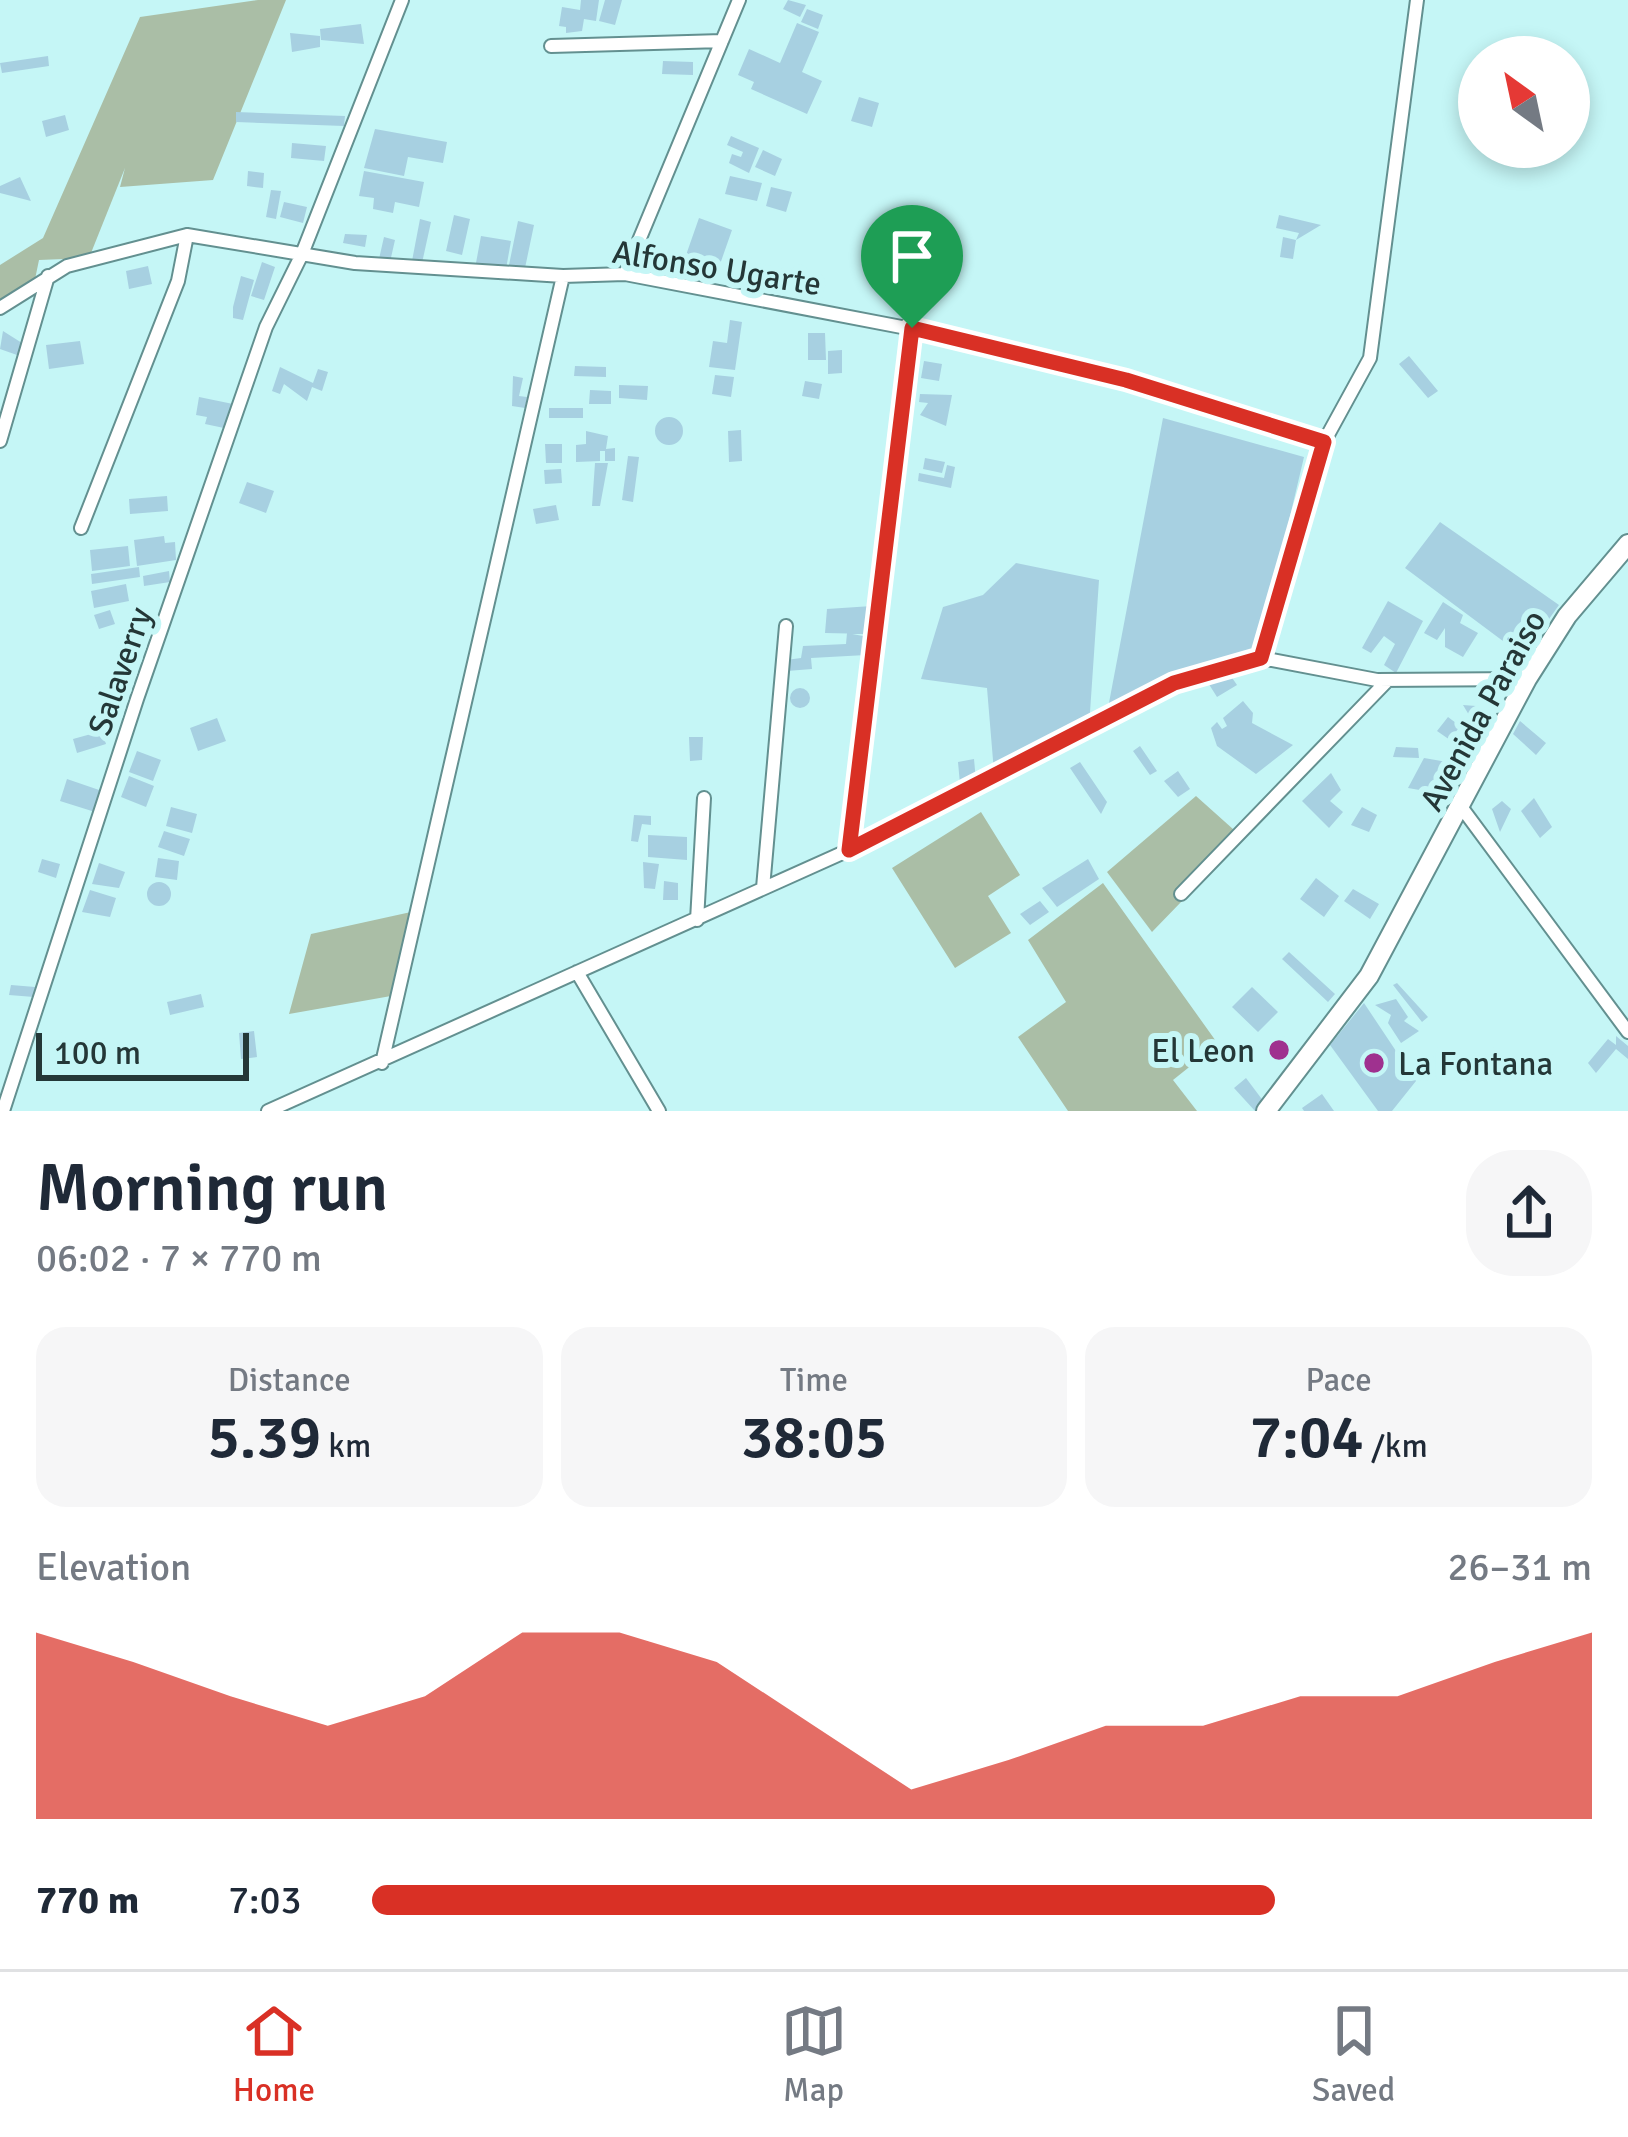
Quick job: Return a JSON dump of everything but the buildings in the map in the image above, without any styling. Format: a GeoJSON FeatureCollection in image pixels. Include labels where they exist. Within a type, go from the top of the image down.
{"type":"FeatureCollection","features":[{"type":"Feature","properties":{"kind":"main road","name":"Avenida Paraiso"},"geometry":{"type":"LineString","coordinates":[[1266,1111],[1370,976],[1527,679],[1567,616],[1626,548]]}},
{"type":"Feature","properties":{"kind":"street","name":"Salaverry"},"geometry":{"type":"LineString","coordinates":[[3,1111],[266,327],[302,254],[402,0]]}},
{"type":"Feature","properties":{"kind":"street"},"geometry":{"type":"LineString","coordinates":[[625,274],[740,0]]}},
{"type":"Feature","properties":{"kind":"street"},"geometry":{"type":"LineString","coordinates":[[1261,658],[1324,442],[1370,358],[1417,0]]}},
{"type":"Feature","properties":{"kind":"street"},"geometry":{"type":"LineString","coordinates":[[551,46],[722,41]]}},
{"type":"Feature","properties":{"kind":"street","name":"Alfonso Ugarte"},"geometry":{"type":"LineString","coordinates":[[187,235],[355,262],[563,276],[625,274],[912,328],[1126,380],[1324,442]]}},
{"type":"Feature","properties":{"kind":"street"},"geometry":{"type":"LineString","coordinates":[[0,308],[48,275],[187,235],[178,281],[81,528]]}},
{"type":"Feature","properties":{"kind":"street"},"geometry":{"type":"LineString","coordinates":[[0,441],[48,275]]}},
{"type":"Feature","properties":{"kind":"street"},"geometry":{"type":"LineString","coordinates":[[382,1063],[563,276]]}},
{"type":"Feature","properties":{"kind":"street"},"geometry":{"type":"LineString","coordinates":[[849,850],[912,328]]}},
{"type":"Feature","properties":{"kind":"street"},"geometry":{"type":"LineString","coordinates":[[764,888],[786,626]]}},
{"type":"Feature","properties":{"kind":"street"},"geometry":{"type":"LineString","coordinates":[[268,1111],[849,850],[1174,683],[1261,658],[1387,681],[1527,679]]}},
{"type":"Feature","properties":{"kind":"street"},"geometry":{"type":"LineString","coordinates":[[1181,894],[1387,681]]}},
{"type":"Feature","properties":{"kind":"street"},"geometry":{"type":"LineString","coordinates":[[697,920],[704,798]]}},
{"type":"Feature","properties":{"kind":"street"},"geometry":{"type":"LineString","coordinates":[[1462,808],[1628,1032]]}},
{"type":"Feature","properties":{"kind":"street"},"geometry":{"type":"LineString","coordinates":[[577,972],[658,1111]]}},
{"type":"Feature","properties":{"kind":"green space"},"geometry":{"type":"Polygon","coordinates":[[[286,0],[213,180],[120,187],[125,168],[89,258],[39,260],[33,289],[0,313],[0,265],[43,238],[140,17],[286,0]]]}},
{"type":"Feature","properties":{"kind":"green space"},"geometry":{"type":"Polygon","coordinates":[[[1196,796],[1243,838],[1152,932],[1107,872],[1196,796]]]}},
{"type":"Feature","properties":{"kind":"green space"},"geometry":{"type":"Polygon","coordinates":[[[981,812],[1020,875],[988,896],[1011,933],[955,968],[892,868],[981,812]]]}},
{"type":"Feature","properties":{"kind":"green space"},"geometry":{"type":"Polygon","coordinates":[[[1103,883],[1218,1044],[1173,1080],[1197,1111],[1068,1111],[1018,1037],[1066,1002],[1028,940],[1103,883]]]}},
{"type":"Feature","properties":{"kind":"green space"},"geometry":{"type":"Polygon","coordinates":[[[411,912],[391,996],[289,1014],[311,934],[411,912]]]}},
{"type":"Feature","properties":{"kind":"place","name":"El Leon"},"geometry":{"type":"Point","coordinates":[1279,1050]}},
{"type":"Feature","properties":{"kind":"place","name":"La Fontana"},"geometry":{"type":"Point","coordinates":[1374,1063]}},
{"type":"Feature","properties":{"kind":"route"},"geometry":{"type":"LineString","coordinates":[[912,328],[1126,380],[1324,442],[1261,658],[1174,683],[849,850],[870,676],[912,328]]}}]}
